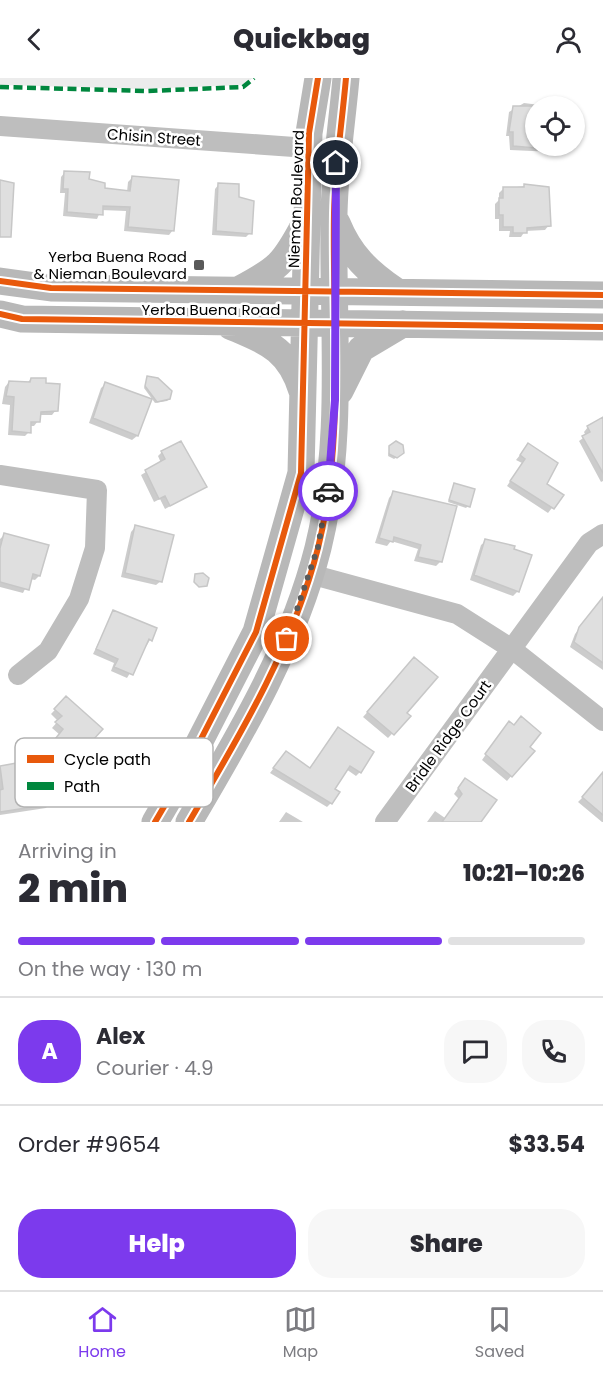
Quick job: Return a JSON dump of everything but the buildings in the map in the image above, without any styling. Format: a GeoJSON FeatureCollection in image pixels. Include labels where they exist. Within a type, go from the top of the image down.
{"type":"FeatureCollection","features":[{"type":"Feature","properties":{"kind":"main road","name":"Nieman Boulevard"},"geometry":{"type":"LineString","coordinates":[[202,738],[256,632],[301,473],[308,148],[318,78]]}},
{"type":"Feature","properties":{"kind":"main road"},"geometry":{"type":"LineString","coordinates":[[213,779],[279,660],[318,547],[330,482],[335,400],[334,215],[336,163],[346,78]]}},
{"type":"Feature","properties":{"kind":"main road"},"geometry":{"type":"LineString","coordinates":[[334,215],[346,245],[360,263],[396,291]]}},
{"type":"Feature","properties":{"kind":"main road"},"geometry":{"type":"LineString","coordinates":[[237,291],[279,266],[306,222]]}},
{"type":"Feature","properties":{"kind":"main road","name":"Yerba Buena Road"},"geometry":{"type":"LineString","coordinates":[[0,281],[51,288],[603,295]]}},
{"type":"Feature","properties":{"kind":"main road","name":"Yerba Buena Road"},"geometry":{"type":"LineString","coordinates":[[0,314],[22,319],[335,321],[603,327]]}},
{"type":"Feature","properties":{"kind":"main road"},"geometry":{"type":"LineString","coordinates":[[219,321],[278,348],[297,377],[304,398]]}},
{"type":"Feature","properties":{"kind":"main road"},"geometry":{"type":"LineString","coordinates":[[335,400],[361,349],[405,323]]}},
{"type":"Feature","properties":{"kind":"main road","name":"Nieman Boulevard"},"geometry":{"type":"LineString","coordinates":[[155,822],[164,807]]}},
{"type":"Feature","properties":{"kind":"main road"},"geometry":{"type":"LineString","coordinates":[[189,822],[197,807]]}},
{"type":"Feature","properties":{"kind":"street","name":"Chisin Street"},"geometry":{"type":"LineString","coordinates":[[0,126],[308,148]]}},
{"type":"Feature","properties":{"kind":"street"},"geometry":{"type":"LineString","coordinates":[[0,475],[97,490],[95,548],[80,599],[48,651],[18,675]]}},
{"type":"Feature","properties":{"kind":"street","name":"Bridle Ridge Court"},"geometry":{"type":"LineString","coordinates":[[385,822],[589,543],[603,534]]}},
{"type":"Feature","properties":{"kind":"street"},"geometry":{"type":"LineString","coordinates":[[310,574],[458,614],[512,649],[603,721]]}},
{"type":"Feature","properties":{"kind":"shaded area"},"geometry":{"type":"Polygon","coordinates":[[[0,78],[253,78],[244,85],[141,89],[0,85],[0,78]]]}},
{"type":"Feature","properties":{"kind":"marked path"},"geometry":{"type":"LineString","coordinates":[[0,87],[147,91],[243,87],[254,78]]}},
{"type":"Feature","properties":{"kind":"cycle path"},"geometry":{"type":"LineString","coordinates":[[202,738],[256,632],[301,473],[309,133],[318,78]]}},
{"type":"Feature","properties":{"kind":"cycle path"},"geometry":{"type":"LineString","coordinates":[[213,780],[246,723],[280,655],[307,585],[318,548],[326,507],[332,465],[334,424],[334,213],[346,78]]}},
{"type":"Feature","properties":{"kind":"cycle path"},"geometry":{"type":"LineString","coordinates":[[0,281],[51,288],[603,295]]}},
{"type":"Feature","properties":{"kind":"cycle path"},"geometry":{"type":"LineString","coordinates":[[0,314],[22,319],[603,327]]}},
{"type":"Feature","properties":{"kind":"cycle path"},"geometry":{"type":"LineString","coordinates":[[155,822],[164,807]]}},
{"type":"Feature","properties":{"kind":"cycle path"},"geometry":{"type":"LineString","coordinates":[[189,822],[198,807]]}},
{"type":"Feature","properties":{"kind":"way so far"},"geometry":{"type":"LineString","coordinates":[[287,639],[318,547],[328,491]]}},
{"type":"Feature","properties":{"kind":"place","name":"Yerba Buena Road & Nieman Boulevard"},"geometry":{"type":"Point","coordinates":[199,265]}},
{"type":"Feature","properties":{"kind":"route"},"geometry":{"type":"LineString","coordinates":[[328,491],[335,400],[336,163]]}}]}
